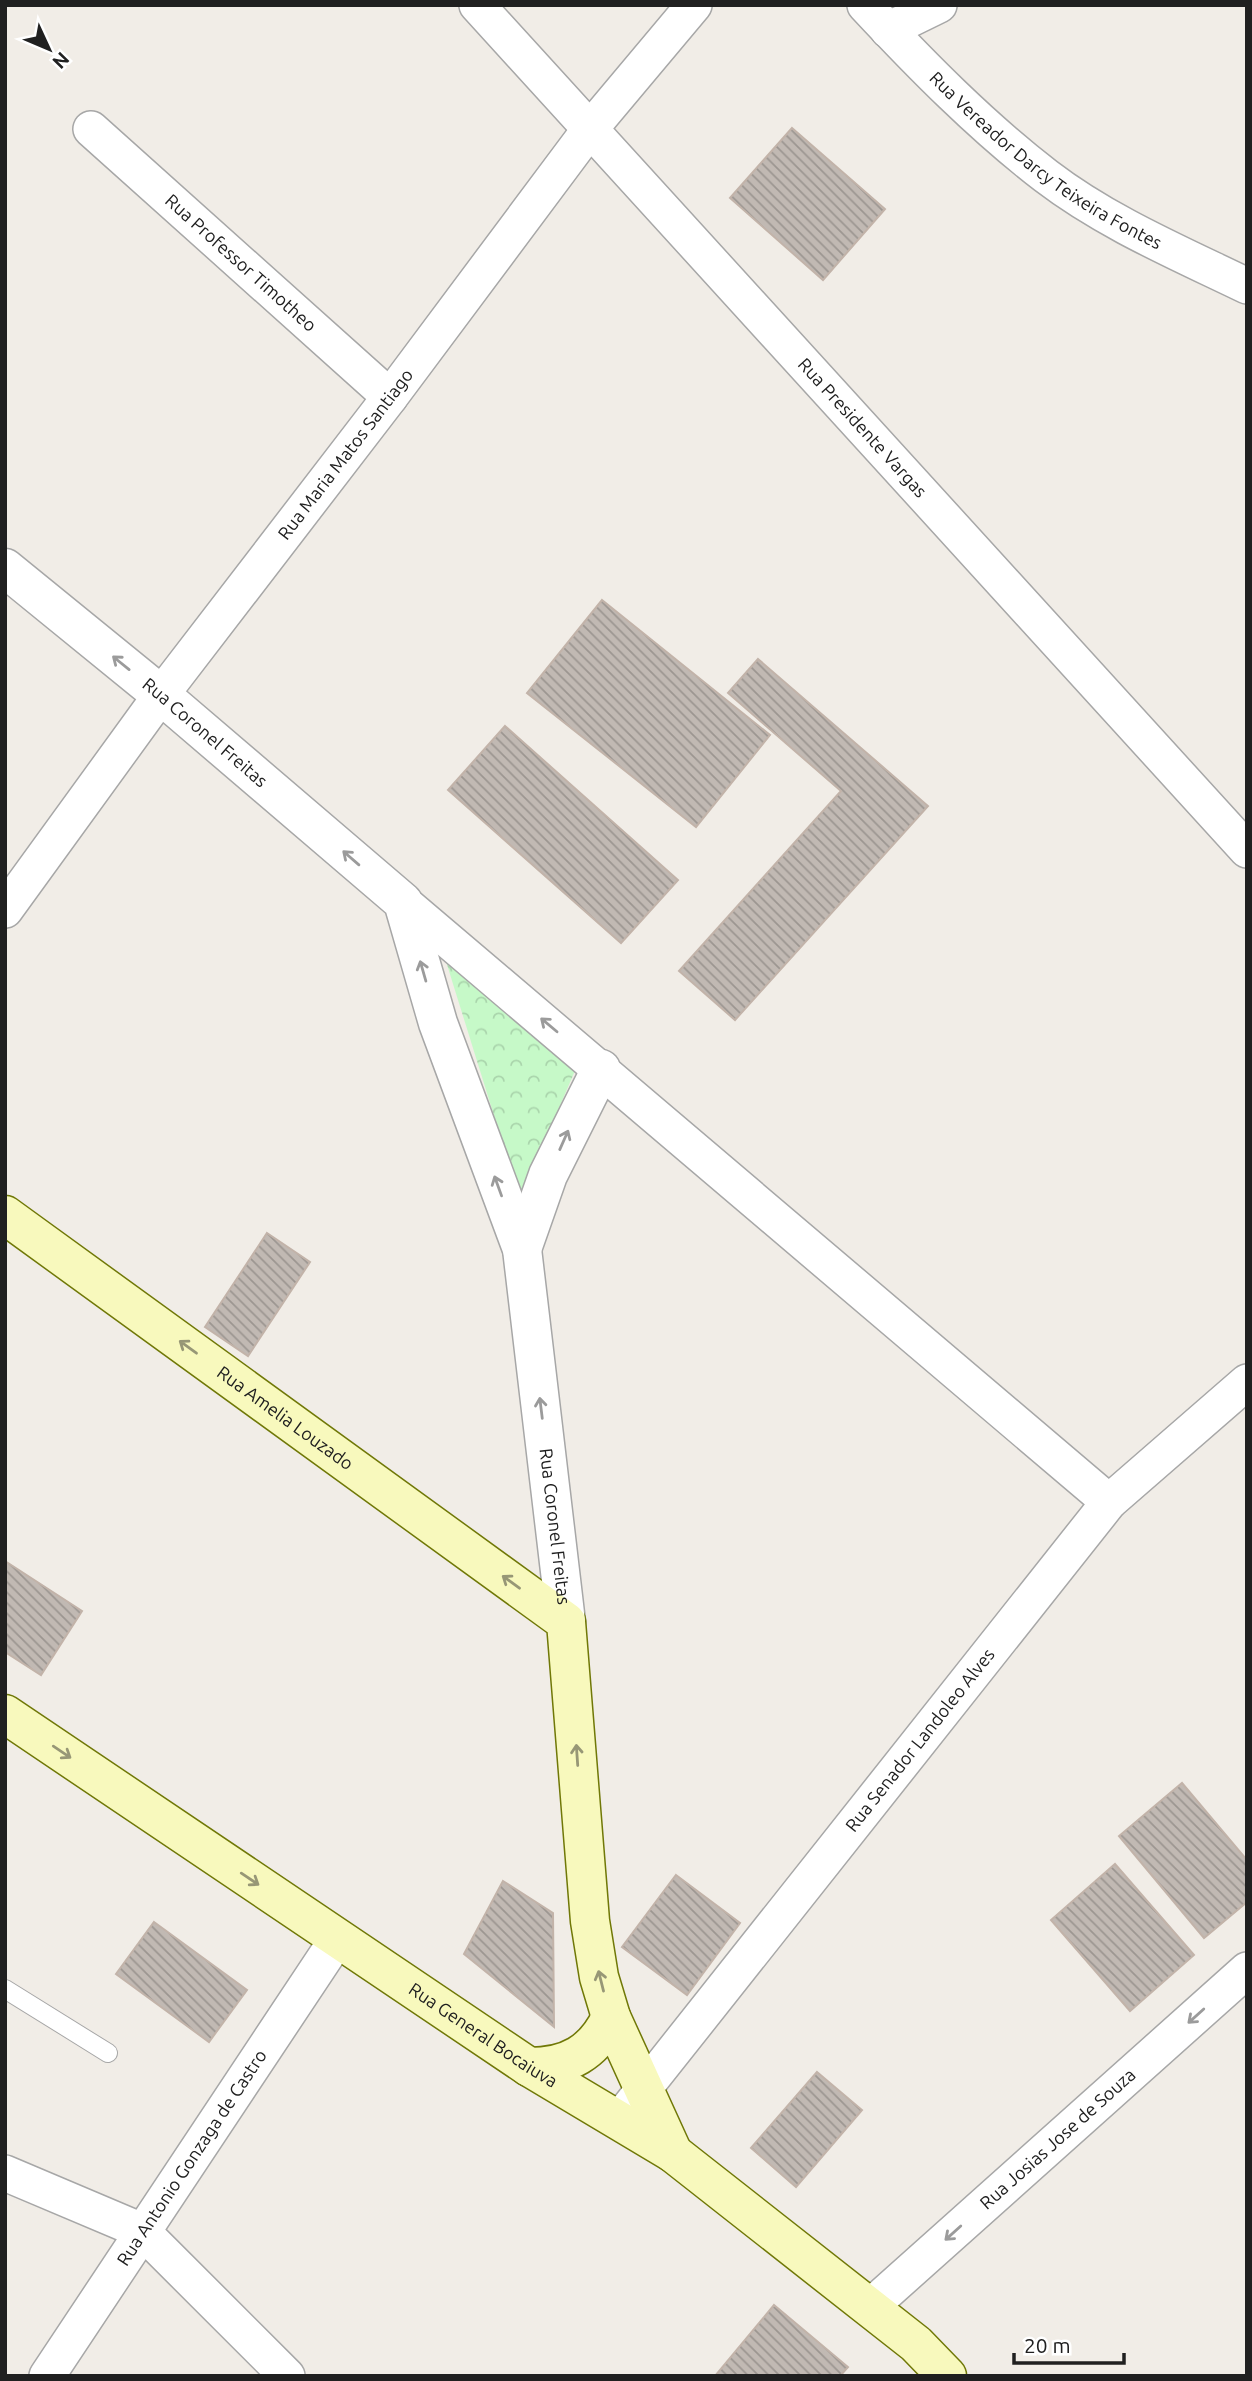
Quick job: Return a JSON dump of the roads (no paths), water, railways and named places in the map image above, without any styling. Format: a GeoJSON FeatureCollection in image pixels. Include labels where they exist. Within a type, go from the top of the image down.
{"type":"FeatureCollection","features":[{"type":"Feature","properties":{"kind":"main road","name":"Rua Amelia Louzado"},"geometry":{"type":"LineString","coordinates":[[5,1215],[566,1622]]}},
{"type":"Feature","properties":{"kind":"main road","name":"Rua Coronel Freitas"},"geometry":{"type":"LineString","coordinates":[[566,1622],[590,1921],[599,1978],[611,2017],[673,2153]]}},
{"type":"Feature","properties":{"kind":"main road","name":"Rua General Bocaiuva"},"geometry":{"type":"LineString","coordinates":[[5,1714],[529,2067],[673,2153],[916,2344],[947,2376]]}},
{"type":"Feature","properties":{"kind":"main road"},"geometry":{"type":"LineString","coordinates":[[529,2067],[550,2067],[570,2062],[602,2036],[611,2017]]}},
{"type":"Feature","properties":{"kind":"street","name":"Rua Presidente Vargas"},"geometry":{"type":"LineString","coordinates":[[477,5],[1247,850]]}},
{"type":"Feature","properties":{"kind":"street","name":"Rua Maria Matos Santiago"},"geometry":{"type":"LineString","coordinates":[[5,910],[161,695],[390,397],[590,129],[694,5]]}},
{"type":"Feature","properties":{"kind":"street"},"geometry":{"type":"LineString","coordinates":[[876,17],[940,5]]}},
{"type":"Feature","properties":{"kind":"street","name":"Rua Vereador Darcy Teixeira Fontes"},"geometry":{"type":"LineString","coordinates":[[876,17],[950,92],[1047,177],[1138,233],[1247,286]]}},
{"type":"Feature","properties":{"kind":"street","name":"Rua Professor Timotheo"},"geometry":{"type":"LineString","coordinates":[[91,129],[390,397]]}},
{"type":"Feature","properties":{"kind":"street","name":"Rua Coronel Freitas"},"geometry":{"type":"LineString","coordinates":[[5,568],[161,695],[1109,1502]]}},
{"type":"Feature","properties":{"kind":"street","name":"Rua Coronel Freitas"},"geometry":{"type":"LineString","coordinates":[[403,902],[438,1023],[522,1249],[566,1622]]}},
{"type":"Feature","properties":{"kind":"street"},"geometry":{"type":"LineString","coordinates":[[522,1249],[548,1175],[601,1069]]}},
{"type":"Feature","properties":{"kind":"street","name":"Rua Senador Landoleo Alves"},"geometry":{"type":"LineString","coordinates":[[618,2120],[1109,1502],[1247,1382]]}},
{"type":"Feature","properties":{"kind":"street","name":"Rua Antonio Gonzaga de Castro"},"geometry":{"type":"LineString","coordinates":[[47,2376],[338,1938]]}},
{"type":"Feature","properties":{"kind":"street","name":"Rua Josias Jose de Souza"},"geometry":{"type":"LineString","coordinates":[[870,2307],[1247,1970]]}},
{"type":"Feature","properties":{"kind":"street"},"geometry":{"type":"LineString","coordinates":[[5,2173],[142,2231],[287,2376]]}},
{"type":"Feature","properties":{"kind":"lane"},"geometry":{"type":"LineString","coordinates":[[5,1989],[108,2053]]}}]}
